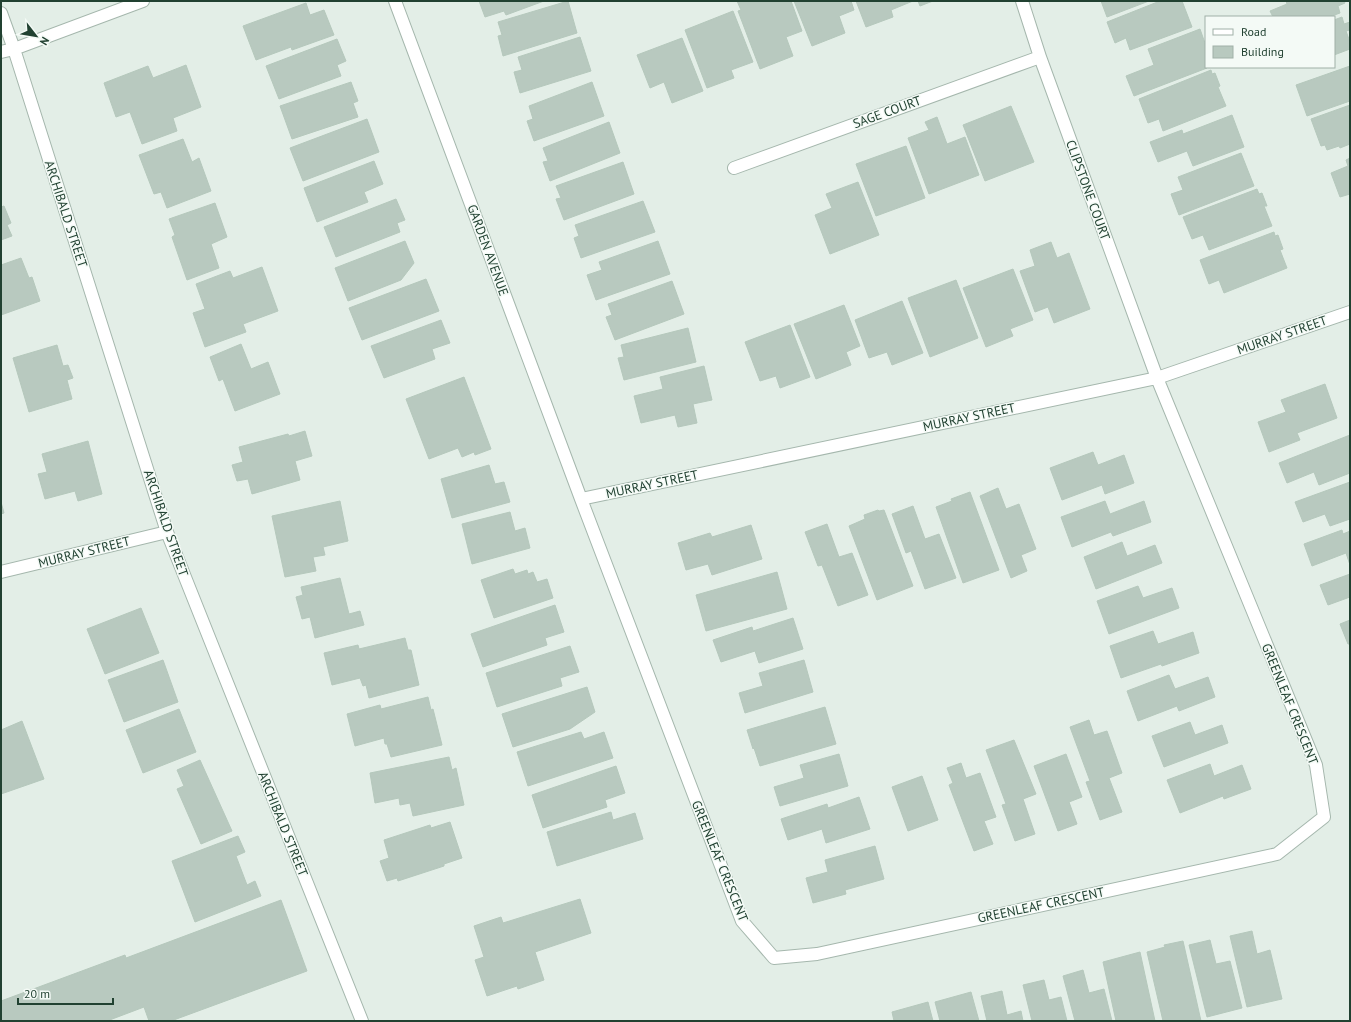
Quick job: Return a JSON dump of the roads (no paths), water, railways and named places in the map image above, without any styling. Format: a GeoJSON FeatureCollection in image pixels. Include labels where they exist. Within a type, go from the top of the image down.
{"type":"FeatureCollection","features":[{"type":"Feature","properties":{"kind":"street"},"geometry":{"type":"LineString","coordinates":[[1,52],[14,49],[143,1]]}},
{"type":"Feature","properties":{"kind":"street","name":"GARDEN AVENUE"},"geometry":{"type":"LineString","coordinates":[[395,1],[581,499]]}},
{"type":"Feature","properties":{"kind":"street","name":"CLIPSTONE COURT"},"geometry":{"type":"LineString","coordinates":[[1022,1],[1040,57],[1157,378]]}},
{"type":"Feature","properties":{"kind":"street","name":"ARCHIBALD STREET"},"geometry":{"type":"LineString","coordinates":[[1,13],[14,49],[167,532],[362,1021]]}},
{"type":"Feature","properties":{"kind":"street","name":"SAGE COURT"},"geometry":{"type":"LineString","coordinates":[[734,168],[1040,57]]}},
{"type":"Feature","properties":{"kind":"street","name":"MURRAY STREET"},"geometry":{"type":"LineString","coordinates":[[581,499],[1157,378],[1350,312]]}},
{"type":"Feature","properties":{"kind":"street","name":"GREENLEAF CRESCENT"},"geometry":{"type":"LineString","coordinates":[[581,499],[742,921],[774,958],[818,954],[1277,854],[1324,817],[1316,765],[1157,378]]}},
{"type":"Feature","properties":{"kind":"street","name":"MURRAY STREET"},"geometry":{"type":"LineString","coordinates":[[1,572],[167,532]]}}]}
